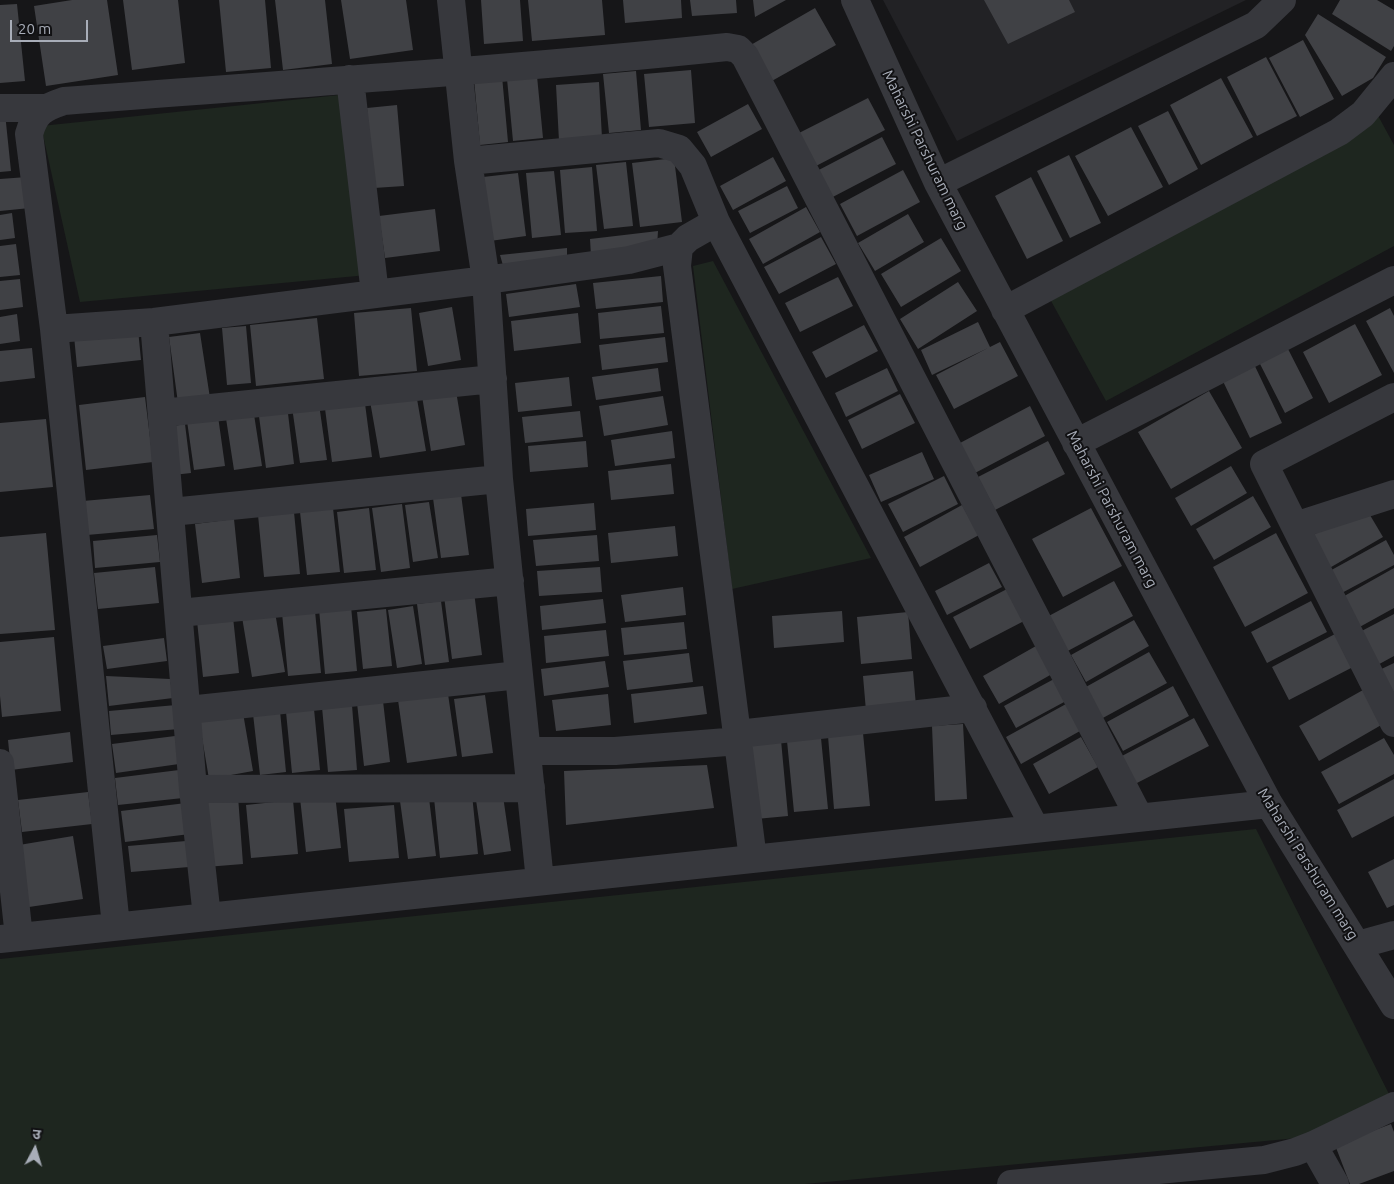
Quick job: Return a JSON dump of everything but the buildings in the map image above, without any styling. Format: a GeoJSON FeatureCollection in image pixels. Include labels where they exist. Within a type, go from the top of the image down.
{"type":"FeatureCollection","features":[{"type":"Feature","properties":{"kind":"street"},"geometry":{"type":"LineString","coordinates":[[452,0],[468,161],[486,280],[499,479],[540,882]]}},
{"type":"Feature","properties":{"kind":"street","name":"Maharshi Parshuram marg"},"geometry":{"type":"LineString","coordinates":[[854,0],[938,183],[1269,804],[1394,1005]]}},
{"type":"Feature","properties":{"kind":"street"},"geometry":{"type":"LineString","coordinates":[[938,183],[1256,24],[1282,0]]}},
{"type":"Feature","properties":{"kind":"street"},"geometry":{"type":"LineString","coordinates":[[0,108],[45,108],[64,101],[575,62],[727,47],[738,49],[745,56],[1139,817]]}},
{"type":"Feature","properties":{"kind":"street"},"geometry":{"type":"LineString","coordinates":[[1005,310],[1339,132],[1363,114],[1394,76]]}},
{"type":"Feature","properties":{"kind":"street"},"geometry":{"type":"LineString","coordinates":[[350,79],[374,294]]}},
{"type":"Feature","properties":{"kind":"street"},"geometry":{"type":"LineString","coordinates":[[45,108],[32,120],[29,134],[54,329],[116,926]]}},
{"type":"Feature","properties":{"kind":"street"},"geometry":{"type":"LineString","coordinates":[[468,161],[659,143],[679,149],[693,166],[716,222],[1036,828]]}},
{"type":"Feature","properties":{"kind":"street"},"geometry":{"type":"LineString","coordinates":[[54,329],[154,322],[629,260],[679,247],[688,238],[716,222]]}},
{"type":"Feature","properties":{"kind":"street"},"geometry":{"type":"LineString","coordinates":[[679,247],[677,266],[753,859]]}},
{"type":"Feature","properties":{"kind":"street"},"geometry":{"type":"LineString","coordinates":[[1076,443],[1394,280]]}},
{"type":"Feature","properties":{"kind":"street"},"geometry":{"type":"LineString","coordinates":[[154,322],[188,710],[193,789],[207,917]]}},
{"type":"Feature","properties":{"kind":"street"},"geometry":{"type":"LineString","coordinates":[[162,413],[493,379]]}},
{"type":"Feature","properties":{"kind":"street"},"geometry":{"type":"LineString","coordinates":[[1394,397],[1264,464],[1394,723]]}},
{"type":"Feature","properties":{"kind":"street"},"geometry":{"type":"LineString","coordinates":[[170,512],[499,479]]}},
{"type":"Feature","properties":{"kind":"street"},"geometry":{"type":"LineString","coordinates":[[1295,526],[1394,495]]}},
{"type":"Feature","properties":{"kind":"street"},"geometry":{"type":"LineString","coordinates":[[179,613],[510,581]]}},
{"type":"Feature","properties":{"kind":"street"},"geometry":{"type":"LineString","coordinates":[[188,710],[519,675]]}},
{"type":"Feature","properties":{"kind":"street"},"geometry":{"type":"LineString","coordinates":[[527,751],[615,751],[973,708]]}},
{"type":"Feature","properties":{"kind":"street"},"geometry":{"type":"LineString","coordinates":[[0,763],[9,938],[1269,804]]}},
{"type":"Feature","properties":{"kind":"street"},"geometry":{"type":"LineString","coordinates":[[193,789],[530,788]]}},
{"type":"Feature","properties":{"kind":"street"},"geometry":{"type":"LineString","coordinates":[[1358,945],[1394,935]]}},
{"type":"Feature","properties":{"kind":"street"},"geometry":{"type":"LineString","coordinates":[[1011,1184],[1178,1176],[1264,1160],[1313,1145],[1394,1106]]}},
{"type":"Feature","properties":{"kind":"street"},"geometry":{"type":"LineString","coordinates":[[1313,1145],[1335,1184]]}},
{"type":"Feature","properties":{"kind":"shaded area"},"geometry":{"type":"Polygon","coordinates":[[[883,0],[1246,0],[957,141],[883,0]]]}},
{"type":"Feature","properties":{"kind":"shaded area"},"geometry":{"type":"Polygon","coordinates":[[[359,93],[378,274],[80,302],[41,126],[359,93]]]}},
{"type":"Feature","properties":{"kind":"shaded area"},"geometry":{"type":"Polygon","coordinates":[[[1370,101],[1394,145],[1394,246],[1106,401],[1039,279],[1370,101]]]}},
{"type":"Feature","properties":{"kind":"shaded area"},"geometry":{"type":"Polygon","coordinates":[[[713,261],[871,558],[732,589],[693,266],[713,261]]]}},
{"type":"Feature","properties":{"kind":"shaded area"},"geometry":{"type":"Polygon","coordinates":[[[1256,829],[1394,1104],[1308,1137],[805,1184],[0,1184],[0,959],[1256,829]]]}}]}
